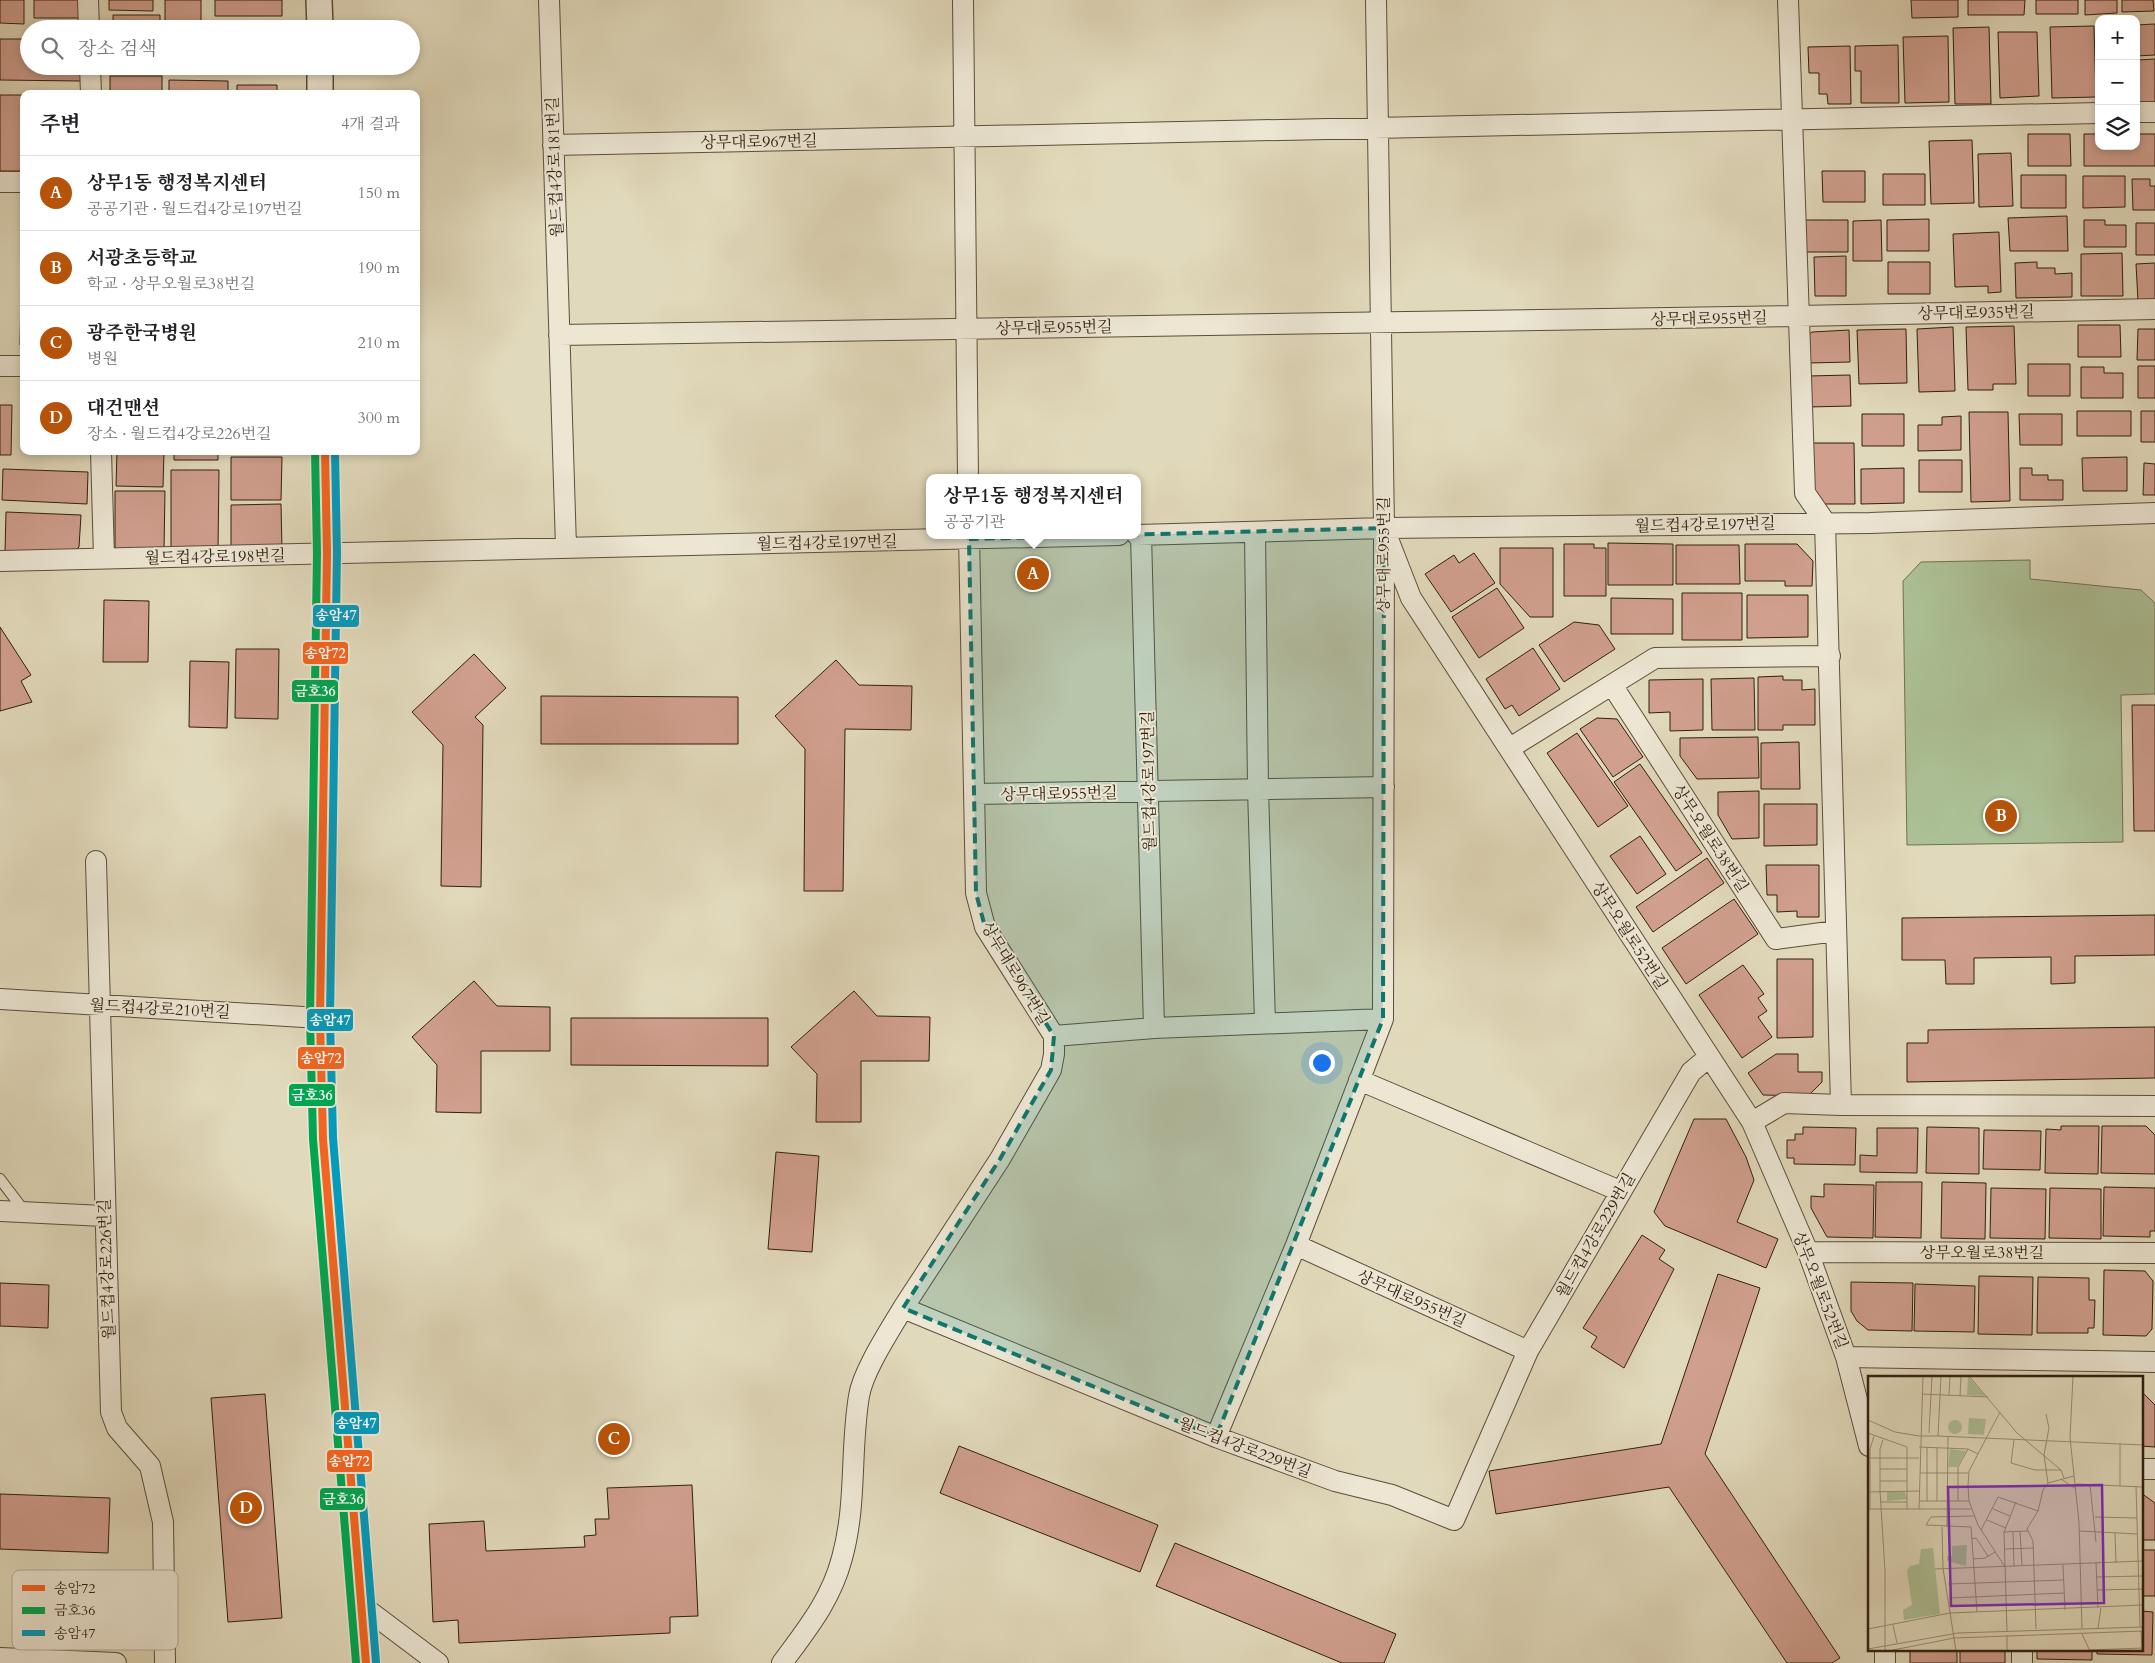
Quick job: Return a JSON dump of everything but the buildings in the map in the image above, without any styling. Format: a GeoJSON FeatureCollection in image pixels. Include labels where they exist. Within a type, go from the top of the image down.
{"type":"FeatureCollection","features":[{"type":"Feature","properties":{"kind":"street"},"geometry":{"type":"LineString","coordinates":[[88,0],[89,20]]}},
{"type":"Feature","properties":{"kind":"street"},"geometry":{"type":"LineString","coordinates":[[319,0],[320,20]]}},
{"type":"Feature","properties":{"kind":"street","name":"월드컵4강로181번길"},"geometry":{"type":"LineString","coordinates":[[549,0],[559,334]]}},
{"type":"Feature","properties":{"kind":"street"},"geometry":{"type":"LineString","coordinates":[[963,0],[968,474]]}},
{"type":"Feature","properties":{"kind":"street","name":"상무대로955번길"},"geometry":{"type":"LineString","coordinates":[[1216,1437],[1296,1245],[1384,1019],[1384,528],[1376,0]]}},
{"type":"Feature","properties":{"kind":"street"},"geometry":{"type":"LineString","coordinates":[[1788,0],[1804,493],[1825,522],[1841,1105]]}},
{"type":"Feature","properties":{"kind":"street"},"geometry":{"type":"LineString","coordinates":[[90,75],[91,90]]}},
{"type":"Feature","properties":{"kind":"street"},"geometry":{"type":"LineString","coordinates":[[320,75],[320,90]]}},
{"type":"Feature","properties":{"kind":"street"},"geometry":{"type":"LineString","coordinates":[[2140,112],[2155,112]]}},
{"type":"Feature","properties":{"kind":"street"},"geometry":{"type":"LineString","coordinates":[[965,136],[2095,113]]}},
{"type":"Feature","properties":{"kind":"street","name":"상무대로967번길"},"geometry":{"type":"LineString","coordinates":[[553,145],[965,136]]}},
{"type":"Feature","properties":{"kind":"street"},"geometry":{"type":"LineString","coordinates":[[0,182],[20,182]]}},
{"type":"Feature","properties":{"kind":"street","name":"상무대로935번길"},"geometry":{"type":"LineString","coordinates":[[1798,316],[2155,309]]}},
{"type":"Feature","properties":{"kind":"street","name":"상무대로955번길"},"geometry":{"type":"LineString","coordinates":[[967,328],[1798,316]]}},
{"type":"Feature","properties":{"kind":"street"},"geometry":{"type":"LineString","coordinates":[[566,547],[559,334],[967,328]]}},
{"type":"Feature","properties":{"kind":"street"},"geometry":{"type":"LineString","coordinates":[[0,366],[20,366]]}},
{"type":"Feature","properties":{"kind":"street"},"geometry":{"type":"LineString","coordinates":[[101,455],[104,558]]}},
{"type":"Feature","properties":{"kind":"street"},"geometry":{"type":"LineString","coordinates":[[325,455],[327,553],[320,1018],[323,1139],[366,1663]]}},
{"type":"Feature","properties":{"kind":"street","name":"월드컵4강로197번길"},"geometry":{"type":"LineString","coordinates":[[1141,535],[1384,528],[1825,522],[2155,513]]}},
{"type":"Feature","properties":{"kind":"street","name":"상무오월로52번길"},"geometry":{"type":"LineString","coordinates":[[1384,528],[1411,598],[1752,1122],[1808,1252],[1846,1357],[1868,1442]]}},
{"type":"Feature","properties":{"kind":"street"},"geometry":{"type":"LineString","coordinates":[[1254,532],[1258,789],[1265,1023]]}},
{"type":"Feature","properties":{"kind":"street","name":"월드컵4강로197번길"},"geometry":{"type":"LineString","coordinates":[[327,553],[926,538]]}},
{"type":"Feature","properties":{"kind":"street","name":"상무대로967번길"},"geometry":{"type":"LineString","coordinates":[[903,1308],[1000,1159],[1051,1070],[1054,1054],[1054,1036],[985,927],[976,893],[969,539]]}},
{"type":"Feature","properties":{"kind":"street","name":"월드컵4강로197번길"},"geometry":{"type":"LineString","coordinates":[[1139,539],[1154,1028]]}},
{"type":"Feature","properties":{"kind":"street","name":"월드컵4강로198번길"},"geometry":{"type":"LineString","coordinates":[[0,561],[327,553]]}},
{"type":"Feature","properties":{"kind":"street"},"geometry":{"type":"LineString","coordinates":[[1510,748],[1655,658],[1830,656]]}},
{"type":"Feature","properties":{"kind":"street","name":"상무오월로38번길"},"geometry":{"type":"LineString","coordinates":[[1612,685],[1776,939],[1836,931]]}},
{"type":"Feature","properties":{"kind":"street","name":"상무대로955번길"},"geometry":{"type":"LineString","coordinates":[[974,794],[1384,787]]}},
{"type":"Feature","properties":{"kind":"street","name":"월드컵4강로226번길"},"geometry":{"type":"LineString","coordinates":[[96,861],[104,1216],[111,1412],[117,1428],[150,1466],[163,1522],[164,1570]]}},
{"type":"Feature","properties":{"kind":"street","name":"월드컵4강로210번길"},"geometry":{"type":"LineString","coordinates":[[0,999],[320,1018]]}},
{"type":"Feature","properties":{"kind":"street"},"geometry":{"type":"LineString","coordinates":[[1054,1036],[1154,1028],[1384,1019]]}},
{"type":"Feature","properties":{"kind":"street","name":"월드컵4강로229번길"},"geometry":{"type":"LineString","coordinates":[[903,1308],[1216,1437],[1334,1481],[1392,1495],[1454,1520],[1528,1351],[1620,1190],[1691,1072],[1709,1057]]}},
{"type":"Feature","properties":{"kind":"street"},"geometry":{"type":"LineString","coordinates":[[1359,1080],[1620,1190]]}},
{"type":"Feature","properties":{"kind":"street"},"geometry":{"type":"LineString","coordinates":[[1752,1122],[1784,1103],[1841,1105],[2155,1106]]}},
{"type":"Feature","properties":{"kind":"street"},"geometry":{"type":"LineString","coordinates":[[0,1212],[104,1216]]}},
{"type":"Feature","properties":{"kind":"street","name":"상무대로955번길"},"geometry":{"type":"LineString","coordinates":[[1296,1245],[1528,1351]]}},
{"type":"Feature","properties":{"kind":"street","name":"상무오월로38번길"},"geometry":{"type":"LineString","coordinates":[[1808,1252],[2155,1253]]}},
{"type":"Feature","properties":{"kind":"street"},"geometry":{"type":"LineString","coordinates":[[782,1663],[825,1604],[842,1559],[851,1510],[859,1394],[878,1350],[903,1308]]}},
{"type":"Feature","properties":{"kind":"street"},"geometry":{"type":"LineString","coordinates":[[1846,1357],[2155,1362]]}},
{"type":"Feature","properties":{"kind":"street"},"geometry":{"type":"LineString","coordinates":[[2142,1469],[2155,1469]]}},
{"type":"Feature","properties":{"kind":"street"},"geometry":{"type":"LineString","coordinates":[[361,1605],[438,1663]]}},
{"type":"Feature","properties":{"kind":"street","name":"월드컵4강로226번길"},"geometry":{"type":"LineString","coordinates":[[165,1650],[165,1663]]}},
{"type":"Feature","properties":{"kind":"street"},"geometry":{"type":"LineString","coordinates":[[1885,1650],[1885,1663]]}},
{"type":"Feature","properties":{"kind":"street"},"geometry":{"type":"LineString","coordinates":[[2022,1650],[2022,1663]]}},
{"type":"Feature","properties":{"kind":"street"},"geometry":{"type":"LineString","coordinates":[[0,1658],[116,1663]]}},
{"type":"Feature","properties":{"kind":"lane"},"geometry":{"type":"LineString","coordinates":[[0,1179],[25,1213]]}},
{"type":"Feature","properties":{"kind":"highlighted area"},"geometry":{"type":"Polygon","coordinates":[[[1384,528],[1383,1019],[1216,1437],[903,1308],[1000,1159],[1051,1070],[1054,1036],[985,927],[976,893],[969,539],[1384,528]]]}},
{"type":"Feature","properties":{"kind":"green space"},"geometry":{"type":"Polygon","coordinates":[[[2030,560],[2030,579],[2141,590],[2155,603],[2155,694],[2121,695],[2123,842],[1907,845],[1903,581],[1921,562],[2030,560]]]}},
{"type":"Feature","properties":{"kind":"transit line","name":"금호36"},"geometry":{"type":"LineString","coordinates":[[315,455],[317,553],[310,1018],[313,1139],[356,1663]]}},
{"type":"Feature","properties":{"kind":"transit line","name":"송암72"},"geometry":{"type":"LineString","coordinates":[[325,455],[327,553],[320,1018],[323,1139],[366,1663]]}},
{"type":"Feature","properties":{"kind":"transit line","name":"송암47"},"geometry":{"type":"LineString","coordinates":[[335,455],[337,553],[330,1018],[333,1138],[376,1662]]}},
{"type":"Feature","properties":{"kind":"place","name":"상무1동 행정복지센터"},"geometry":{"type":"Point","coordinates":[1033,574]}},
{"type":"Feature","properties":{"kind":"place","name":"서광초등학교"},"geometry":{"type":"Point","coordinates":[2001,816]}},
{"type":"Feature","properties":{"kind":"place","name":"광주한국병원"},"geometry":{"type":"Point","coordinates":[614,1439]}},
{"type":"Feature","properties":{"kind":"place","name":"대건맨션"},"geometry":{"type":"Point","coordinates":[246,1508]}}]}
